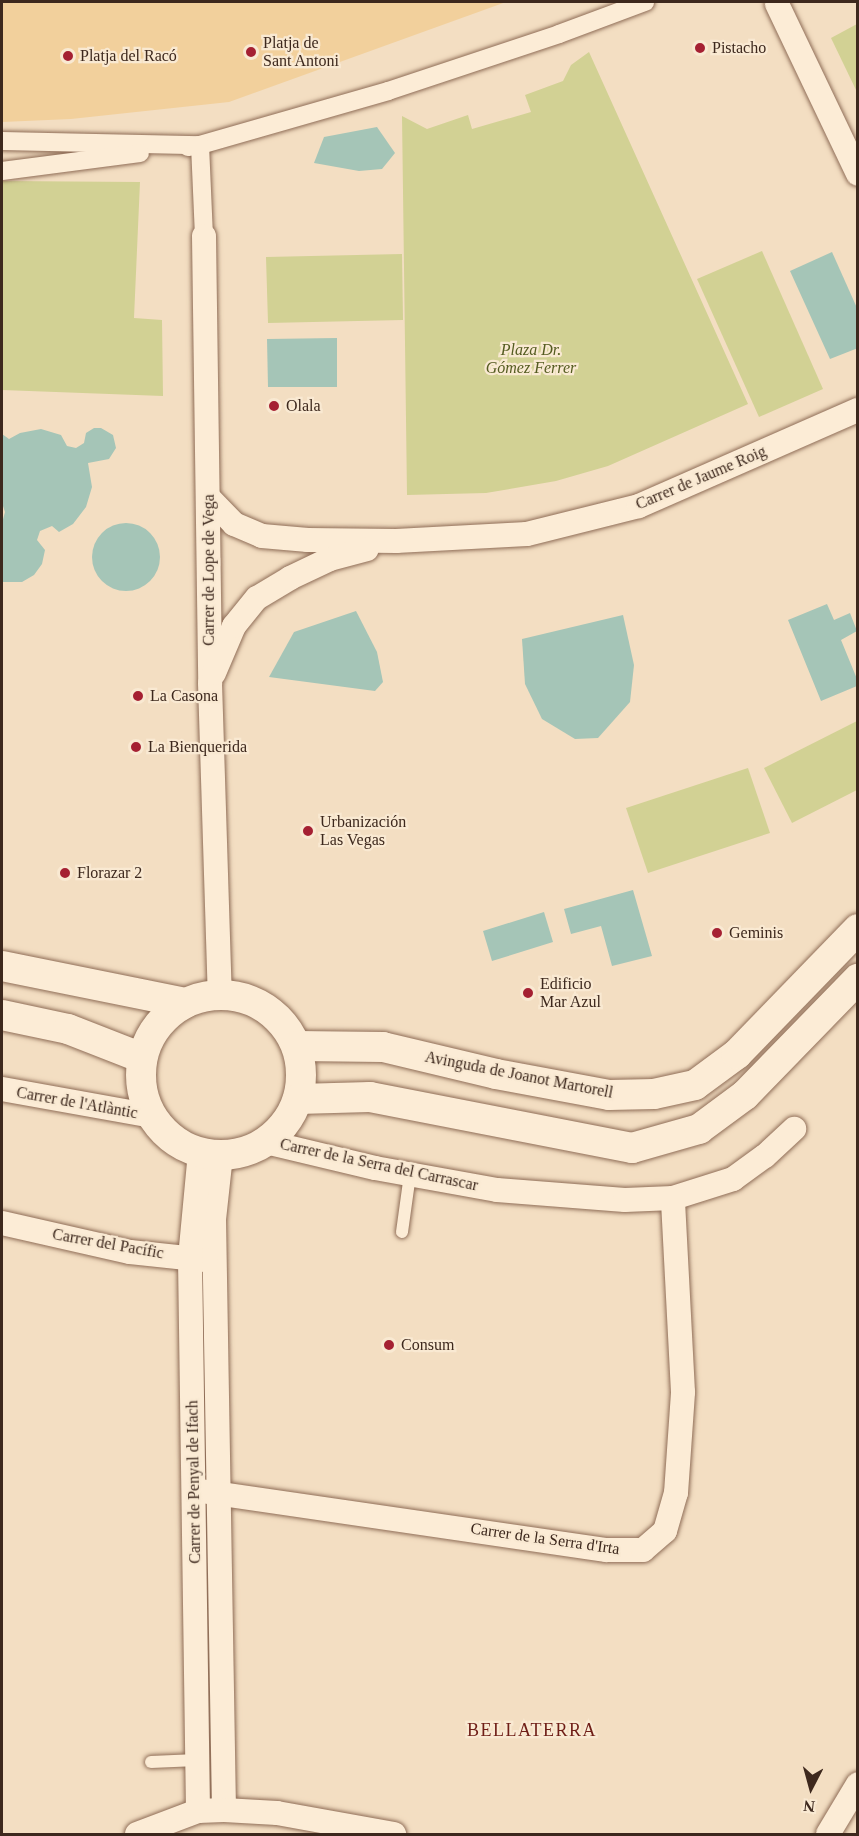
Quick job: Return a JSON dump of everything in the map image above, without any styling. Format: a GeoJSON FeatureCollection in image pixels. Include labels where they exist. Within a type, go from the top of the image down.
{"type":"FeatureCollection","features":[{"type":"Feature","properties":{"kind":"street"},"geometry":{"type":"LineString","coordinates":[[559,34],[620,2]]}},
{"type":"Feature","properties":{"kind":"street"},"geometry":{"type":"LineString","coordinates":[[2,171],[200,145],[388,91],[559,34],[645,2]]}},
{"type":"Feature","properties":{"kind":"street"},"geometry":{"type":"LineString","coordinates":[[777,4],[858,174]]}},
{"type":"Feature","properties":{"kind":"street"},"geometry":{"type":"LineString","coordinates":[[2,141],[200,145]]}},
{"type":"Feature","properties":{"kind":"street","name":"Carrer de Lope de Vega"},"geometry":{"type":"LineString","coordinates":[[200,145],[209,498],[210,683],[220,994]]}},
{"type":"Feature","properties":{"kind":"street","name":"Carrer de Jaume Roig"},"geometry":{"type":"LineString","coordinates":[[209,498],[234,524],[262,536],[308,540],[396,541],[527,534],[639,506],[858,410]]}},
{"type":"Feature","properties":{"kind":"street","name":"Carrer de Jaume Roig"},"geometry":{"type":"LineString","coordinates":[[210,683],[234,626],[257,598],[290,578],[330,559],[396,541]]}},
{"type":"Feature","properties":{"kind":"street","name":"Avinguda de Joanot Martorell"},"geometry":{"type":"LineString","coordinates":[[297,1046],[383,1047],[496,1074],[609,1095],[654,1094],[694,1085],[737,1054],[858,929]]}},
{"type":"Feature","properties":{"kind":"street"},"geometry":{"type":"LineString","coordinates":[[2,966],[185,1003]]}},
{"type":"Feature","properties":{"kind":"street"},"geometry":{"type":"LineString","coordinates":[[298,1099],[370,1097],[632,1148],[699,1129],[746,1095],[858,979]]}},
{"type":"Feature","properties":{"kind":"street"},"geometry":{"type":"LineString","coordinates":[[220,994],[244,998],[266,1008],[285,1025],[297,1046],[302,1073],[298,1099],[285,1123],[266,1142],[244,1152],[211,1154],[181,1144],[164,1132],[152,1116],[144,1098],[140,1078],[142,1058],[157,1026],[185,1003],[220,994]]}},
{"type":"Feature","properties":{"kind":"street"},"geometry":{"type":"LineString","coordinates":[[2,1015],[68,1029],[142,1058]]}},
{"type":"Feature","properties":{"kind":"street","name":"Carrer de l'Atlàntic"},"geometry":{"type":"LineString","coordinates":[[2,1089],[152,1116]]}},
{"type":"Feature","properties":{"kind":"street","name":"Carrer de la Serra del Carrascar"},"geometry":{"type":"LineString","coordinates":[[266,1142],[410,1174],[497,1190],[625,1200],[673,1198],[733,1179],[765,1156],[794,1129]]}},
{"type":"Feature","properties":{"kind":"street","name":"Carrer de Penyal de Ifach"},"geometry":{"type":"LineString","coordinates":[[198,1811],[190,1258],[211,1154]]}},
{"type":"Feature","properties":{"kind":"street","name":"Carrer de Penyal de Ifach"},"geometry":{"type":"LineString","coordinates":[[211,1154],[220,1494],[224,1810]]}},
{"type":"Feature","properties":{"kind":"street","name":"Carrer de la Serra d'Irta"},"geometry":{"type":"LineString","coordinates":[[194,1490],[607,1550],[643,1550],[665,1531],[676,1493],[683,1392],[673,1198]]}},
{"type":"Feature","properties":{"kind":"street","name":"Carrer del Pacífic"},"geometry":{"type":"LineString","coordinates":[[2,1223],[130,1252],[214,1261]]}},
{"type":"Feature","properties":{"kind":"street"},"geometry":{"type":"LineString","coordinates":[[828,1834],[858,1784]]}},
{"type":"Feature","properties":{"kind":"street"},"geometry":{"type":"LineString","coordinates":[[138,1834],[198,1811],[224,1810],[277,1813],[394,1834]]}},
{"type":"Feature","properties":{"kind":"lane"},"geometry":{"type":"LineString","coordinates":[[402,1232],[410,1174]]}},
{"type":"Feature","properties":{"kind":"lane"},"geometry":{"type":"LineString","coordinates":[[151,1762],[198,1760]]}},
{"type":"Feature","properties":{"kind":"green space"},"geometry":{"type":"Polygon","coordinates":[[[857,24],[857,92],[831,38],[857,24]]]}},
{"type":"Feature","properties":{"kind":"green space","name":"Plaza Dr. Gómez Ferrer"},"geometry":{"type":"Polygon","coordinates":[[[589,52],[748,404],[608,466],[556,481],[486,493],[407,495],[402,116],[427,129],[468,115],[472,129],[531,112],[525,95],[563,81],[571,65],[589,52]]]}},
{"type":"Feature","properties":{"kind":"green space"},"geometry":{"type":"Polygon","coordinates":[[[2,181],[140,182],[134,318],[162,320],[163,396],[2,390],[2,181]]]}},
{"type":"Feature","properties":{"kind":"green space"},"geometry":{"type":"Polygon","coordinates":[[[762,251],[823,389],[759,417],[697,279],[762,251]]]}},
{"type":"Feature","properties":{"kind":"green space"},"geometry":{"type":"Polygon","coordinates":[[[402,254],[403,320],[268,323],[266,257],[402,254]]]}},
{"type":"Feature","properties":{"kind":"green space"},"geometry":{"type":"Polygon","coordinates":[[[857,721],[857,790],[792,823],[764,768],[857,721]]]}},
{"type":"Feature","properties":{"kind":"green space"},"geometry":{"type":"Polygon","coordinates":[[[748,768],[770,833],[648,873],[626,808],[748,768]]]}},
{"type":"Feature","properties":{"kind":"sand","name":"Platja de Sant Antoni"},"geometry":{"type":"Polygon","coordinates":[[[2,2],[506,2],[229,102],[71,119],[2,122],[2,2]]]}},
{"type":"Feature","properties":{"kind":"shaded area"},"geometry":{"type":"Polygon","coordinates":[[[377,127],[395,153],[382,169],[359,171],[314,163],[324,137],[377,127]]]}},
{"type":"Feature","properties":{"kind":"shaded area"},"geometry":{"type":"Polygon","coordinates":[[[832,252],[857,308],[858,348],[830,359],[790,271],[832,252]]]}},
{"type":"Feature","properties":{"kind":"shaded area"},"geometry":{"type":"Polygon","coordinates":[[[337,338],[337,387],[268,387],[267,339],[337,338]]]}},
{"type":"Feature","properties":{"kind":"shaded area"},"geometry":{"type":"Polygon","coordinates":[[[94,428],[101,428],[113,435],[116,448],[109,459],[88,463],[92,487],[86,507],[73,524],[59,532],[52,526],[40,531],[37,540],[45,550],[42,564],[34,575],[22,582],[2,582],[2,523],[5,512],[2,503],[2,434],[9,439],[20,433],[41,429],[61,435],[67,446],[76,448],[84,443],[86,433],[94,428]]]}},
{"type":"Feature","properties":{"kind":"shaded area"},"geometry":{"type":"Polygon","coordinates":[[[126,523],[139,526],[150,533],[157,544],[160,557],[157,570],[150,581],[139,588],[126,591],[113,588],[102,581],[95,570],[92,557],[95,544],[102,533],[113,526],[126,523]]]}},
{"type":"Feature","properties":{"kind":"shaded area"},"geometry":{"type":"Polygon","coordinates":[[[827,604],[834,620],[850,613],[857,631],[841,640],[857,679],[857,686],[821,701],[788,620],[827,604]]]}},
{"type":"Feature","properties":{"kind":"shaded area"},"geometry":{"type":"Polygon","coordinates":[[[356,611],[377,652],[383,682],[375,691],[269,677],[294,632],[356,611]]]}},
{"type":"Feature","properties":{"kind":"shaded area"},"geometry":{"type":"Polygon","coordinates":[[[623,615],[634,665],[630,702],[598,738],[575,739],[542,719],[525,684],[522,639],[623,615]]]}},
{"type":"Feature","properties":{"kind":"shaded area"},"geometry":{"type":"Polygon","coordinates":[[[633,890],[652,956],[612,966],[601,926],[571,934],[564,909],[633,890]]]}},
{"type":"Feature","properties":{"kind":"shaded area"},"geometry":{"type":"Polygon","coordinates":[[[544,912],[553,942],[492,961],[483,931],[544,912]]]}},
{"type":"Feature","properties":{"kind":"place","name":"Pistacho"},"geometry":{"type":"Point","coordinates":[700,48]}},
{"type":"Feature","properties":{"kind":"place","name":"Platja de Sant Antoni"},"geometry":{"type":"Point","coordinates":[251,52]}},
{"type":"Feature","properties":{"kind":"place","name":"Platja del Racó"},"geometry":{"type":"Point","coordinates":[68,56]}},
{"type":"Feature","properties":{"kind":"place","name":"Olala"},"geometry":{"type":"Point","coordinates":[274,406]}},
{"type":"Feature","properties":{"kind":"place","name":"La Casona"},"geometry":{"type":"Point","coordinates":[138,696]}},
{"type":"Feature","properties":{"kind":"place","name":"La Bienquerida"},"geometry":{"type":"Point","coordinates":[136,747]}},
{"type":"Feature","properties":{"kind":"place","name":"Urbanización Las Vegas"},"geometry":{"type":"Point","coordinates":[308,831]}},
{"type":"Feature","properties":{"kind":"place","name":"Florazar 2"},"geometry":{"type":"Point","coordinates":[65,873]}},
{"type":"Feature","properties":{"kind":"place","name":"Geminis"},"geometry":{"type":"Point","coordinates":[717,933]}},
{"type":"Feature","properties":{"kind":"place","name":"Edificio Mar Azul"},"geometry":{"type":"Point","coordinates":[528,993]}},
{"type":"Feature","properties":{"kind":"place","name":"Consum"},"geometry":{"type":"Point","coordinates":[389,1345]}},
{"type":"Feature","properties":{"kind":"district","name":"BELLATERRA"},"geometry":{"type":"Point","coordinates":[532,1730]}}]}
